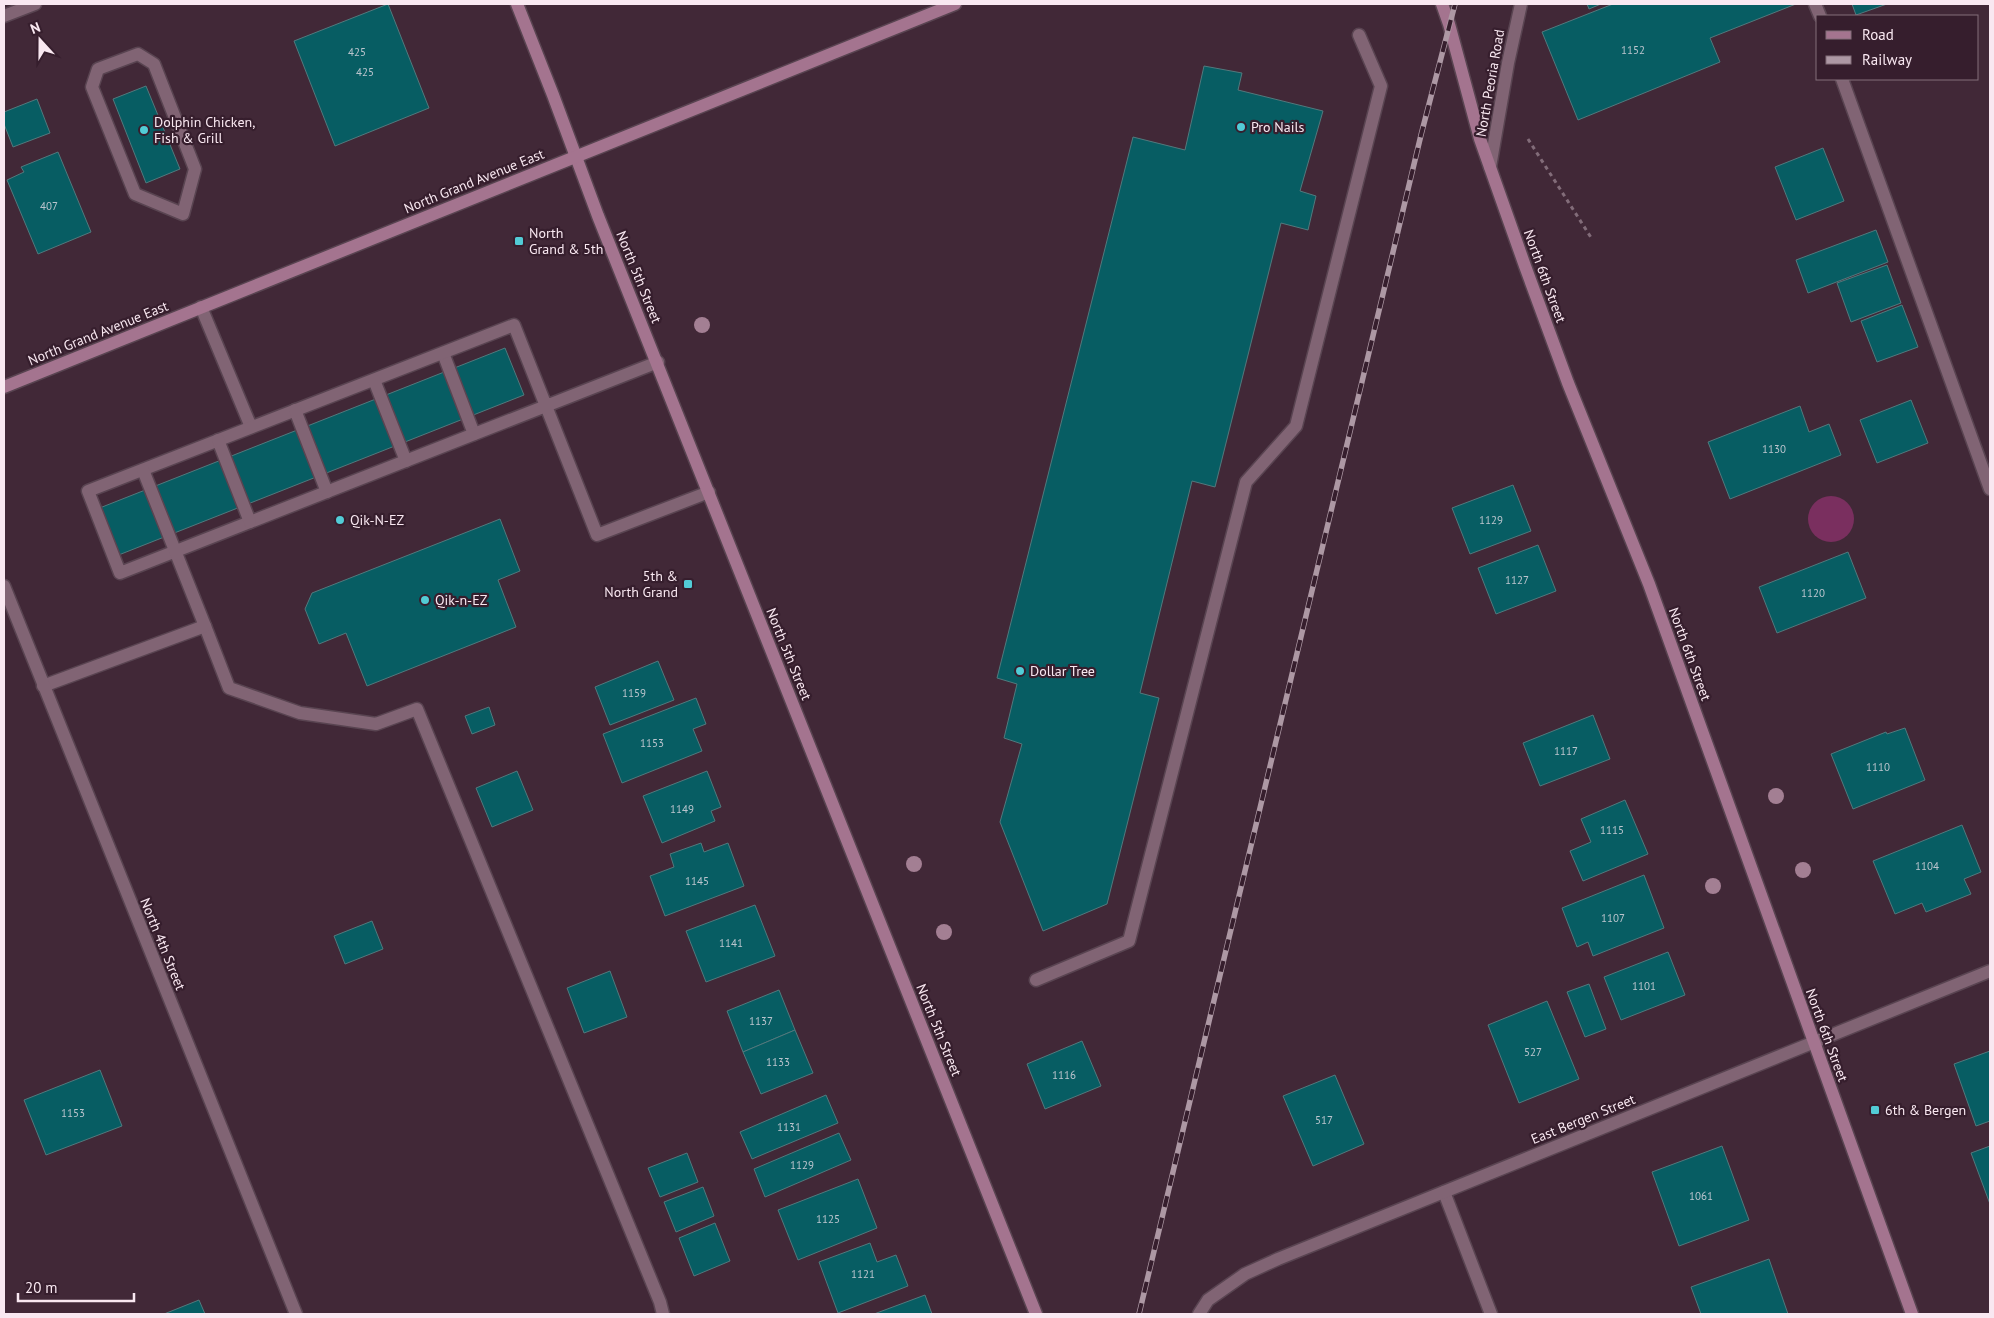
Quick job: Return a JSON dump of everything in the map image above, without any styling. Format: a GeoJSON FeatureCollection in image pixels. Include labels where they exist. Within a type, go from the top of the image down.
{"type":"FeatureCollection","features":[{"type":"Feature","properties":{"kind":"main road","name":"North 5th Street"},"geometry":{"type":"LineString","coordinates":[[517,4],[1036,1314]]}},
{"type":"Feature","properties":{"kind":"main road","name":"North Grand Avenue East"},"geometry":{"type":"LineString","coordinates":[[4,387],[955,4]]}},
{"type":"Feature","properties":{"kind":"main road","name":"North 6th Street"},"geometry":{"type":"LineString","coordinates":[[1442,4],[1480,139],[1490,167],[1568,383],[1649,584],[1912,1314]]}},
{"type":"Feature","properties":{"kind":"street"},"geometry":{"type":"LineString","coordinates":[[4,16],[36,4]]}},
{"type":"Feature","properties":{"kind":"street","name":"North Peoria Road"},"geometry":{"type":"LineString","coordinates":[[1490,167],[1508,63],[1521,4]]}},
{"type":"Feature","properties":{"kind":"street"},"geometry":{"type":"LineString","coordinates":[[1036,980],[1130,941],[1246,482],[1296,426],[1380,86],[1359,35]]}},
{"type":"Feature","properties":{"kind":"street"},"geometry":{"type":"LineString","coordinates":[[138,54],[154,64],[195,168],[183,214],[136,194],[92,87],[98,69],[138,54]]}},
{"type":"Feature","properties":{"kind":"street"},"geometry":{"type":"LineString","coordinates":[[1842,80],[1990,489]]}},
{"type":"Feature","properties":{"kind":"street"},"geometry":{"type":"LineString","coordinates":[[201,307],[251,427]]}},
{"type":"Feature","properties":{"kind":"street"},"geometry":{"type":"LineString","coordinates":[[658,362],[546,406],[474,434],[327,492],[120,573],[88,491],[514,325],[546,406],[597,535],[709,492]]}},
{"type":"Feature","properties":{"kind":"street"},"geometry":{"type":"LineString","coordinates":[[443,353],[474,434]]}},
{"type":"Feature","properties":{"kind":"street"},"geometry":{"type":"LineString","coordinates":[[374,380],[406,461]]}},
{"type":"Feature","properties":{"kind":"street"},"geometry":{"type":"LineString","coordinates":[[295,410],[327,492]]}},
{"type":"Feature","properties":{"kind":"street"},"geometry":{"type":"LineString","coordinates":[[218,440],[250,522]]}},
{"type":"Feature","properties":{"kind":"street"},"geometry":{"type":"LineString","coordinates":[[143,470],[229,688],[300,713],[376,724],[417,709],[660,1302],[663,1314]]}},
{"type":"Feature","properties":{"kind":"street","name":"North 4th Street"},"geometry":{"type":"LineString","coordinates":[[4,586],[296,1314]]}},
{"type":"Feature","properties":{"kind":"street"},"geometry":{"type":"LineString","coordinates":[[43,686],[205,626]]}},
{"type":"Feature","properties":{"kind":"street","name":"East Bergen Street"},"geometry":{"type":"LineString","coordinates":[[1199,1314],[1208,1300],[1245,1274],[1990,971]]}},
{"type":"Feature","properties":{"kind":"street"},"geometry":{"type":"LineString","coordinates":[[1444,1192],[1492,1314]]}},
{"type":"Feature","properties":{"kind":"path"},"geometry":{"type":"LineString","coordinates":[[1528,139],[1592,239]]}},
{"type":"Feature","properties":{"kind":"shaded area"},"geometry":{"type":"Polygon","coordinates":[[[1826,496],[1836,496],[1850,506],[1854,519],[1850,532],[1844,538],[1836,542],[1826,542],[1812,532],[1808,524],[1808,514],[1818,500],[1826,496]]]}},
{"type":"Feature","properties":{"kind":"building"},"geometry":{"type":"Polygon","coordinates":[[[388,4],[429,108],[335,146],[294,41],[388,4]]]}},
{"type":"Feature","properties":{"kind":"building"},"geometry":{"type":"Polygon","coordinates":[[[1587,4],[1601,4],[1589,9],[1587,4]]]}},
{"type":"Feature","properties":{"kind":"building"},"geometry":{"type":"Polygon","coordinates":[[[1613,4],[1796,4],[1710,38],[1720,62],[1578,120],[1542,32],[1613,4]]]}},
{"type":"Feature","properties":{"kind":"building"},"geometry":{"type":"Polygon","coordinates":[[[1852,4],[1887,4],[1856,15],[1852,4]]]}},
{"type":"Feature","properties":{"kind":"building"},"geometry":{"type":"Polygon","coordinates":[[[1204,66],[1242,73],[1238,90],[1323,111],[1300,191],[1316,196],[1308,230],[1281,223],[1215,487],[1192,481],[1140,693],[1159,698],[1107,904],[1043,931],[1000,822],[1022,744],[1004,738],[1017,684],[997,678],[1133,137],[1185,150],[1204,66]]]}},
{"type":"Feature","properties":{"kind":"building"},"geometry":{"type":"Polygon","coordinates":[[[146,86],[180,169],[146,183],[113,99],[146,86]]]}},
{"type":"Feature","properties":{"kind":"building"},"geometry":{"type":"Polygon","coordinates":[[[37,99],[50,133],[13,147],[4,124],[4,112],[37,99]]]}},
{"type":"Feature","properties":{"kind":"building"},"geometry":{"type":"Polygon","coordinates":[[[1823,148],[1844,201],[1796,220],[1775,167],[1823,148]]]}},
{"type":"Feature","properties":{"kind":"building"},"geometry":{"type":"Polygon","coordinates":[[[58,152],[91,232],[38,254],[7,180],[24,172],[21,167],[58,152]]]}},
{"type":"Feature","properties":{"kind":"building"},"geometry":{"type":"Polygon","coordinates":[[[1876,230],[1888,262],[1808,293],[1796,260],[1876,230]]]}},
{"type":"Feature","properties":{"kind":"building"},"geometry":{"type":"Polygon","coordinates":[[[1887,265],[1901,303],[1851,322],[1837,283],[1887,265]]]}},
{"type":"Feature","properties":{"kind":"building"},"geometry":{"type":"Polygon","coordinates":[[[1902,305],[1918,347],[1877,362],[1861,321],[1902,305]]]}},
{"type":"Feature","properties":{"kind":"building"},"geometry":{"type":"Polygon","coordinates":[[[505,348],[524,395],[111,558],[92,511],[505,348]]]}},
{"type":"Feature","properties":{"kind":"building"},"geometry":{"type":"Polygon","coordinates":[[[1911,400],[1928,443],[1877,463],[1860,420],[1911,400]]]}},
{"type":"Feature","properties":{"kind":"building"},"geometry":{"type":"Polygon","coordinates":[[[1800,406],[1809,432],[1829,424],[1841,455],[1730,499],[1708,442],[1800,406]]]}},
{"type":"Feature","properties":{"kind":"building"},"geometry":{"type":"Polygon","coordinates":[[[1513,485],[1531,531],[1470,554],[1452,508],[1513,485]]]}},
{"type":"Feature","properties":{"kind":"building"},"geometry":{"type":"Polygon","coordinates":[[[500,519],[520,571],[498,580],[516,627],[367,686],[346,633],[319,644],[305,609],[312,593],[500,519]]]}},
{"type":"Feature","properties":{"kind":"building"},"geometry":{"type":"Polygon","coordinates":[[[1538,545],[1556,591],[1496,614],[1478,568],[1538,545]]]}},
{"type":"Feature","properties":{"kind":"building"},"geometry":{"type":"Polygon","coordinates":[[[1848,552],[1866,598],[1777,633],[1759,587],[1848,552]]]}},
{"type":"Feature","properties":{"kind":"building"},"geometry":{"type":"Polygon","coordinates":[[[658,661],[674,700],[610,725],[595,687],[658,661]]]}},
{"type":"Feature","properties":{"kind":"building"},"geometry":{"type":"Polygon","coordinates":[[[696,698],[706,724],[693,729],[702,751],[622,783],[603,734],[696,698]]]}},
{"type":"Feature","properties":{"kind":"building"},"geometry":{"type":"Polygon","coordinates":[[[489,707],[495,725],[472,734],[465,716],[489,707]]]}},
{"type":"Feature","properties":{"kind":"building"},"geometry":{"type":"Polygon","coordinates":[[[1593,715],[1610,759],[1540,786],[1523,743],[1593,715]]]}},
{"type":"Feature","properties":{"kind":"building"},"geometry":{"type":"Polygon","coordinates":[[[1905,728],[1925,780],[1853,809],[1831,754],[1886,732],[1887,734],[1905,728]]]}},
{"type":"Feature","properties":{"kind":"building"},"geometry":{"type":"Polygon","coordinates":[[[517,771],[533,810],[492,827],[476,788],[517,771]]]}},
{"type":"Feature","properties":{"kind":"building"},"geometry":{"type":"Polygon","coordinates":[[[707,771],[721,807],[711,811],[715,821],[662,843],[643,796],[707,771]]]}},
{"type":"Feature","properties":{"kind":"building"},"geometry":{"type":"Polygon","coordinates":[[[1625,800],[1648,854],[1583,881],[1570,851],[1591,842],[1581,819],[1625,800]]]}},
{"type":"Feature","properties":{"kind":"building"},"geometry":{"type":"Polygon","coordinates":[[[1962,825],[1981,872],[1964,879],[1971,894],[1926,912],[1922,903],[1895,914],[1873,861],[1962,825]]]}},
{"type":"Feature","properties":{"kind":"building"},"geometry":{"type":"Polygon","coordinates":[[[701,843],[704,852],[728,843],[744,886],[665,916],[650,876],[674,867],[670,854],[701,843]]]}},
{"type":"Feature","properties":{"kind":"building"},"geometry":{"type":"Polygon","coordinates":[[[1644,875],[1664,928],[1593,956],[1588,942],[1577,947],[1562,908],[1644,875]]]}},
{"type":"Feature","properties":{"kind":"building"},"geometry":{"type":"Polygon","coordinates":[[[755,905],[775,956],[706,982],[686,931],[755,905]]]}},
{"type":"Feature","properties":{"kind":"building"},"geometry":{"type":"Polygon","coordinates":[[[372,921],[383,949],[345,964],[334,936],[372,921]]]}},
{"type":"Feature","properties":{"kind":"building"},"geometry":{"type":"Polygon","coordinates":[[[1668,952],[1685,995],[1621,1020],[1604,977],[1668,952]]]}},
{"type":"Feature","properties":{"kind":"building"},"geometry":{"type":"Polygon","coordinates":[[[610,971],[627,1017],[584,1033],[567,988],[610,971]]]}},
{"type":"Feature","properties":{"kind":"building"},"geometry":{"type":"Polygon","coordinates":[[[1589,984],[1606,1029],[1585,1037],[1567,992],[1589,984]]]}},
{"type":"Feature","properties":{"kind":"building"},"geometry":{"type":"Polygon","coordinates":[[[779,990],[795,1030],[743,1052],[727,1011],[779,990]]]}},
{"type":"Feature","properties":{"kind":"building"},"geometry":{"type":"Polygon","coordinates":[[[1547,1001],[1579,1079],[1519,1103],[1488,1025],[1547,1001]]]}},
{"type":"Feature","properties":{"kind":"building"},"geometry":{"type":"Polygon","coordinates":[[[795,1030],[813,1073],[761,1094],[743,1052],[795,1030]]]}},
{"type":"Feature","properties":{"kind":"building"},"geometry":{"type":"Polygon","coordinates":[[[1082,1041],[1101,1086],[1045,1109],[1027,1064],[1082,1041]]]}},
{"type":"Feature","properties":{"kind":"building"},"geometry":{"type":"Polygon","coordinates":[[[1990,1051],[1990,1121],[1976,1126],[1954,1064],[1990,1051]]]}},
{"type":"Feature","properties":{"kind":"building"},"geometry":{"type":"Polygon","coordinates":[[[100,1070],[122,1126],[46,1155],[24,1100],[100,1070]]]}},
{"type":"Feature","properties":{"kind":"building"},"geometry":{"type":"Polygon","coordinates":[[[1335,1075],[1364,1144],[1313,1166],[1283,1096],[1335,1075]]]}},
{"type":"Feature","properties":{"kind":"building"},"geometry":{"type":"Polygon","coordinates":[[[826,1095],[838,1123],[752,1159],[740,1132],[826,1095]]]}},
{"type":"Feature","properties":{"kind":"building"},"geometry":{"type":"Polygon","coordinates":[[[839,1133],[851,1160],[765,1197],[754,1169],[839,1133]]]}},
{"type":"Feature","properties":{"kind":"building"},"geometry":{"type":"Polygon","coordinates":[[[1722,1146],[1749,1220],[1679,1246],[1652,1172],[1722,1146]]]}},
{"type":"Feature","properties":{"kind":"building"},"geometry":{"type":"Polygon","coordinates":[[[1990,1146],[1990,1204],[1971,1153],[1990,1146]]]}},
{"type":"Feature","properties":{"kind":"building"},"geometry":{"type":"Polygon","coordinates":[[[687,1153],[698,1182],[660,1197],[648,1168],[687,1153]]]}},
{"type":"Feature","properties":{"kind":"building"},"geometry":{"type":"Polygon","coordinates":[[[858,1179],[877,1228],[798,1260],[778,1210],[858,1179]]]}},
{"type":"Feature","properties":{"kind":"building"},"geometry":{"type":"Polygon","coordinates":[[[703,1187],[714,1216],[676,1232],[664,1202],[703,1187]]]}},
{"type":"Feature","properties":{"kind":"building"},"geometry":{"type":"Polygon","coordinates":[[[715,1223],[730,1261],[694,1276],[679,1238],[715,1223]]]}},
{"type":"Feature","properties":{"kind":"building"},"geometry":{"type":"Polygon","coordinates":[[[870,1243],[877,1262],[896,1255],[908,1286],[838,1313],[819,1262],[870,1243]]]}},
{"type":"Feature","properties":{"kind":"building"},"geometry":{"type":"Polygon","coordinates":[[[1769,1259],[1788,1314],[1701,1314],[1691,1287],[1769,1259]]]}},
{"type":"Feature","properties":{"kind":"building"},"geometry":{"type":"Polygon","coordinates":[[[925,1295],[932,1314],[874,1314],[925,1295]]]}},
{"type":"Feature","properties":{"kind":"building"},"geometry":{"type":"Polygon","coordinates":[[[199,1300],[205,1314],[164,1314],[199,1300]]]}},
{"type":"Feature","properties":{"kind":"railway"},"geometry":{"type":"LineString","coordinates":[[1139,1314],[1421,135],[1455,4]]}},
{"type":"Feature","properties":{"kind":"place","name":"Pro Nails"},"geometry":{"type":"Point","coordinates":[1241,127]}},
{"type":"Feature","properties":{"kind":"place","name":"Dolphin Chicken, Fish & Grill"},"geometry":{"type":"Point","coordinates":[144,130]}},
{"type":"Feature","properties":{"kind":"place","name":"North Grand & 5th"},"geometry":{"type":"Point","coordinates":[519,241]}},
{"type":"Feature","properties":{"kind":"place","name":"Qik-N-EZ"},"geometry":{"type":"Point","coordinates":[340,520]}},
{"type":"Feature","properties":{"kind":"place","name":"5th & North Grand"},"geometry":{"type":"Point","coordinates":[688,584]}},
{"type":"Feature","properties":{"kind":"place","name":"Qik-n-EZ"},"geometry":{"type":"Point","coordinates":[425,600]}},
{"type":"Feature","properties":{"kind":"place","name":"Dollar Tree"},"geometry":{"type":"Point","coordinates":[1020,671]}},
{"type":"Feature","properties":{"kind":"place","name":"6th & Bergen"},"geometry":{"type":"Point","coordinates":[1875,1110]}}]}
